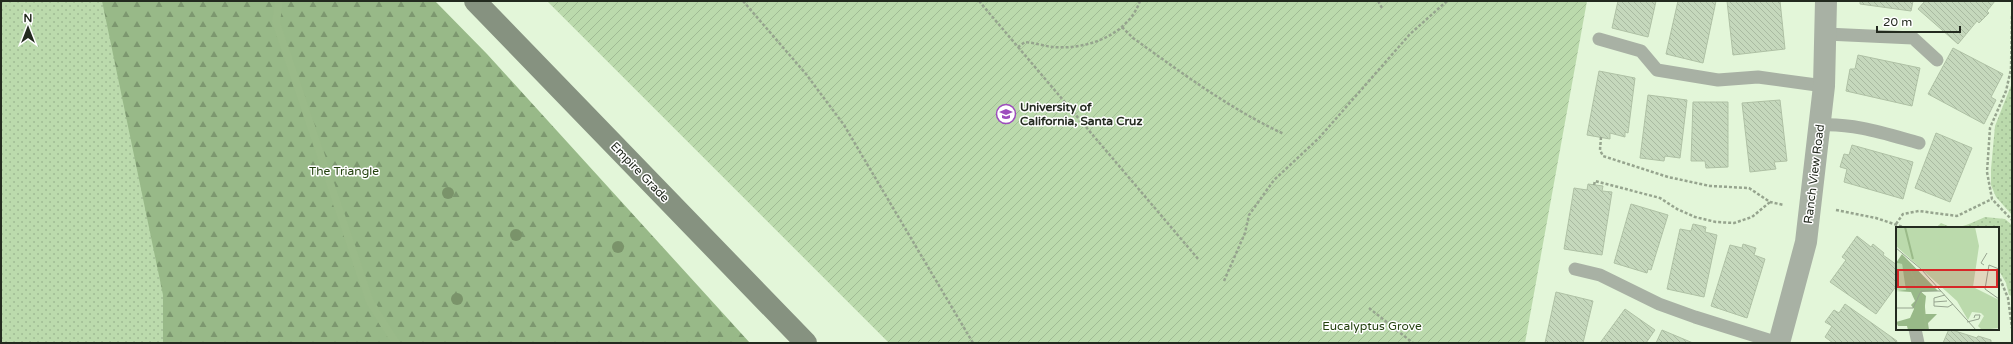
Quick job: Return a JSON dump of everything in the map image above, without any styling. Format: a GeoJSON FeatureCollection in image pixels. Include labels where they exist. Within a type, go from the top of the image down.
{"type":"FeatureCollection","features":[{"type":"Feature","properties":{"kind":"main road","name":"Empire Grade"},"geometry":{"type":"LineString","coordinates":[[474,1],[806,343]]}},
{"type":"Feature","properties":{"kind":"street","name":"Ranch View Road"},"geometry":{"type":"LineString","coordinates":[[1779,343],[1806,242],[1824,86],[1826,1]]}},
{"type":"Feature","properties":{"kind":"lane"},"geometry":{"type":"LineString","coordinates":[[1826,34],[1913,38],[1937,60]]}},
{"type":"Feature","properties":{"kind":"lane"},"geometry":{"type":"LineString","coordinates":[[1600,39],[1641,51],[1657,70],[1718,80],[1758,77],[1824,86]]}},
{"type":"Feature","properties":{"kind":"lane"},"geometry":{"type":"LineString","coordinates":[[1820,125],[1836,124],[1869,129],[1919,143]]}},
{"type":"Feature","properties":{"kind":"lane"},"geometry":{"type":"LineString","coordinates":[[1575,269],[1600,275],[1659,304],[1695,317],[1779,343]]}},
{"type":"Feature","properties":{"kind":"lane"},"geometry":{"type":"LineString","coordinates":[[1915,330],[1918,343]]}},
{"type":"Feature","properties":{"kind":"path"},"geometry":{"type":"LineString","coordinates":[[744,1],[806,74],[844,125],[973,343]]}},
{"type":"Feature","properties":{"kind":"path"},"geometry":{"type":"LineString","coordinates":[[979,1],[1199,260]]}},
{"type":"Feature","properties":{"kind":"path"},"geometry":{"type":"LineString","coordinates":[[1018,47],[1025,42],[1053,47],[1082,45],[1103,38],[1122,27],[1136,13],[1140,1]]}},
{"type":"Feature","properties":{"kind":"path"},"geometry":{"type":"LineString","coordinates":[[1378,1],[1382,8]]}},
{"type":"Feature","properties":{"kind":"path"},"geometry":{"type":"LineString","coordinates":[[1224,281],[1245,233],[1249,215],[1274,180],[1319,138],[1410,34],[1447,1]]}},
{"type":"Feature","properties":{"kind":"path"},"geometry":{"type":"LineString","coordinates":[[2012,16],[2011,68],[2004,97],[1990,128],[1987,172],[1992,198],[2012,220]]}},
{"type":"Feature","properties":{"kind":"path"},"geometry":{"type":"LineString","coordinates":[[1122,27],[1133,38],[1220,100],[1284,134]]}},
{"type":"Feature","properties":{"kind":"path"},"geometry":{"type":"LineString","coordinates":[[1601,137],[1600,150],[1603,156],[1668,177],[1710,186],[1749,188],[1770,202],[1788,205]]}},
{"type":"Feature","properties":{"kind":"path"},"geometry":{"type":"LineString","coordinates":[[1594,185],[1595,181],[1660,198],[1677,209],[1716,222],[1734,223],[1752,218],[1770,202]]}},
{"type":"Feature","properties":{"kind":"path"},"geometry":{"type":"LineString","coordinates":[[1896,224],[1903,214],[1919,211],[1957,216],[1992,198]]}},
{"type":"Feature","properties":{"kind":"path"},"geometry":{"type":"LineString","coordinates":[[1829,209],[1876,218],[1904,227]]}},
{"type":"Feature","properties":{"kind":"path"},"geometry":{"type":"LineString","coordinates":[[1999,276],[2010,298],[2012,328]]}},
{"type":"Feature","properties":{"kind":"path"},"geometry":{"type":"LineString","coordinates":[[1369,308],[1413,343]]}},
{"type":"Feature","properties":{"kind":"green space"},"geometry":{"type":"Polygon","coordinates":[[[1,1],[103,1],[180,343],[1,343],[1,1]]]}},
{"type":"Feature","properties":{"kind":"green space","name":"The Triangle"},"geometry":{"type":"Polygon","coordinates":[[[102,1],[435,1],[487,54],[750,343],[163,343],[163,295],[102,1]]]}},
{"type":"Feature","properties":{"kind":"green space","name":"Eucalyptus Grove"},"geometry":{"type":"Polygon","coordinates":[[[547,1],[1587,1],[1525,343],[889,343],[547,1]]]}},
{"type":"Feature","properties":{"kind":"green space"},"geometry":{"type":"Polygon","coordinates":[[[2012,83],[2012,215],[1996,197],[1991,185],[1991,169],[1995,126],[2012,83]]]}},
{"type":"Feature","properties":{"kind":"green space"},"geometry":{"type":"Polygon","coordinates":[[[1985,217],[2005,219],[2012,225],[2012,296],[2009,295],[2006,283],[1999,271],[1999,227],[1959,227],[1985,217]]]}},
{"type":"Feature","properties":{"kind":"green space"},"geometry":{"type":"Polygon","coordinates":[[[1941,223],[1950,227],[1937,227],[1941,223]]]}},
{"type":"Feature","properties":{"kind":"building"},"geometry":{"type":"Polygon","coordinates":[[[1618,1],[1656,1],[1648,37],[1612,28],[1618,1]]]}},
{"type":"Feature","properties":{"kind":"building"},"geometry":{"type":"Polygon","coordinates":[[[1678,1],[1716,1],[1703,63],[1666,54],[1678,1]]]}},
{"type":"Feature","properties":{"kind":"building"},"geometry":{"type":"Polygon","coordinates":[[[1727,1],[1780,1],[1785,49],[1733,55],[1727,1]]]}},
{"type":"Feature","properties":{"kind":"building"},"geometry":{"type":"Polygon","coordinates":[[[1860,1],[1913,1],[1911,11],[1860,4],[1860,1]]]}},
{"type":"Feature","properties":{"kind":"building"},"geometry":{"type":"Polygon","coordinates":[[[1925,1],[1995,1],[1987,11],[1989,13],[1979,23],[1977,21],[1958,44],[1918,9],[1925,1]]]}},
{"type":"Feature","properties":{"kind":"building"},"geometry":{"type":"Polygon","coordinates":[[[1953,48],[2003,74],[1991,97],[1996,100],[1984,124],[1928,94],[1953,48]]]}},
{"type":"Feature","properties":{"kind":"building"},"geometry":{"type":"Polygon","coordinates":[[[1858,55],[1920,68],[1912,106],[1846,91],[1850,69],[1855,69],[1858,55]]]}},
{"type":"Feature","properties":{"kind":"building"},"geometry":{"type":"Polygon","coordinates":[[[1599,71],[1635,78],[1628,133],[1625,132],[1625,137],[1610,133],[1610,139],[1587,135],[1599,71]]]}},
{"type":"Feature","properties":{"kind":"building"},"geometry":{"type":"Polygon","coordinates":[[[1648,95],[1687,100],[1680,158],[1665,156],[1664,161],[1640,158],[1648,95]]]}},
{"type":"Feature","properties":{"kind":"building"},"geometry":{"type":"Polygon","coordinates":[[[1780,100],[1787,161],[1774,162],[1776,169],[1750,172],[1742,103],[1780,100]]]}},
{"type":"Feature","properties":{"kind":"building"},"geometry":{"type":"Polygon","coordinates":[[[1693,102],[1728,102],[1728,167],[1706,168],[1705,161],[1691,161],[1693,102]]]}},
{"type":"Feature","properties":{"kind":"building"},"geometry":{"type":"Polygon","coordinates":[[[1936,133],[1972,148],[1950,202],[1915,188],[1936,133]]]}},
{"type":"Feature","properties":{"kind":"building"},"geometry":{"type":"Polygon","coordinates":[[[1852,145],[1913,162],[1903,199],[1844,182],[1847,169],[1840,167],[1844,154],[1849,155],[1852,145]]]}},
{"type":"Feature","properties":{"kind":"building"},"geometry":{"type":"Polygon","coordinates":[[[1588,184],[1603,186],[1602,191],[1612,192],[1602,255],[1564,249],[1574,188],[1587,190],[1588,184]]]}},
{"type":"Feature","properties":{"kind":"building"},"geometry":{"type":"Polygon","coordinates":[[[1631,204],[1668,215],[1651,270],[1648,269],[1647,273],[1614,263],[1631,204]]]}},
{"type":"Feature","properties":{"kind":"building"},"geometry":{"type":"Polygon","coordinates":[[[1693,224],[1706,227],[1705,232],[1717,235],[1704,297],[1667,289],[1680,229],[1691,231],[1693,224]]]}},
{"type":"Feature","properties":{"kind":"building"},"geometry":{"type":"Polygon","coordinates":[[[1857,236],[1871,247],[1873,244],[1884,253],[1883,255],[1896,264],[1896,286],[1876,314],[1830,282],[1846,260],[1842,257],[1857,236]]]}},
{"type":"Feature","properties":{"kind":"building"},"geometry":{"type":"Polygon","coordinates":[[[1743,244],[1756,248],[1754,255],[1765,259],[1747,318],[1711,306],[1730,245],[1742,248],[1743,244]]]}},
{"type":"Feature","properties":{"kind":"building"},"geometry":{"type":"Polygon","coordinates":[[[1556,292],[1593,301],[1583,343],[1545,343],[1556,292]]]}},
{"type":"Feature","properties":{"kind":"building"},"geometry":{"type":"Polygon","coordinates":[[[1845,304],[1897,341],[1896,343],[1833,343],[1825,337],[1832,326],[1825,322],[1834,310],[1839,313],[1845,304]]]}},
{"type":"Feature","properties":{"kind":"building"},"geometry":{"type":"Polygon","coordinates":[[[1625,309],[1655,330],[1646,343],[1600,343],[1625,309]]]}},
{"type":"Feature","properties":{"kind":"building"},"geometry":{"type":"Polygon","coordinates":[[[1662,330],[1693,343],[1656,343],[1662,330]]]}},
{"type":"Feature","properties":{"kind":"building"},"geometry":{"type":"Polygon","coordinates":[[[1949,330],[1977,338],[1978,336],[1991,340],[1991,343],[1943,343],[1949,330]]]}},
{"type":"Feature","properties":{"kind":"waterway"},"geometry":{"type":"LineString","coordinates":[[279,1],[276,22],[370,302],[396,343]]}},
{"type":"Feature","properties":{"kind":"place","name":"University of California, Santa Cruz"},"geometry":{"type":"Point","coordinates":[1006,114]}}]}
